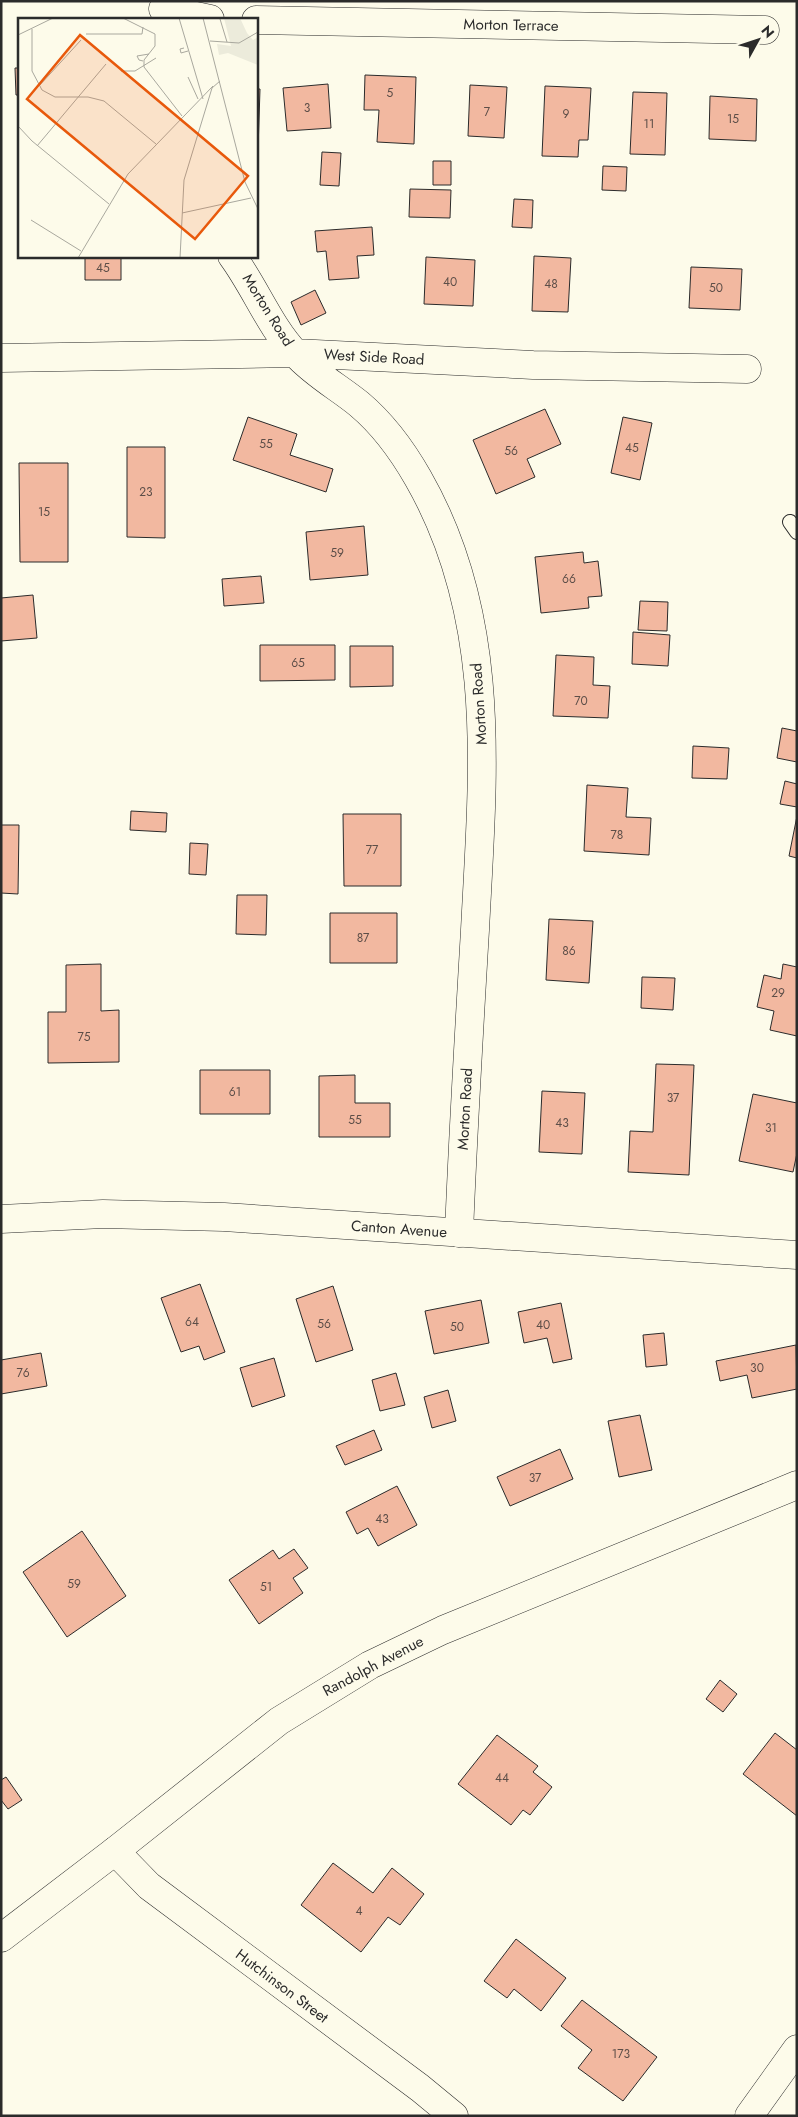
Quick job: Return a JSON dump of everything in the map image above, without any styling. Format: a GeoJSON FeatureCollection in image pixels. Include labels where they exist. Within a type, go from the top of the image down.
{"type":"FeatureCollection","features":[{"type":"Feature","properties":{"kind":"street"},"geometry":{"type":"LineString","coordinates":[[163,10],[205,18]]}},
{"type":"Feature","properties":{"kind":"street","name":"Morton Terrace"},"geometry":{"type":"LineString","coordinates":[[258,20],[765,30]]}},
{"type":"Feature","properties":{"kind":"street","name":"Morton Road"},"geometry":{"type":"LineString","coordinates":[[233,258],[295,353],[360,405],[393,438],[420,481],[442,526],[462,582],[478,674],[483,754],[459,1233]]}},
{"type":"Feature","properties":{"kind":"street","name":"West Side Road"},"geometry":{"type":"LineString","coordinates":[[1,358],[295,353],[533,365],[747,369]]}},
{"type":"Feature","properties":{"kind":"street","name":"Canton Avenue"},"geometry":{"type":"LineString","coordinates":[[1,1219],[103,1214],[224,1217],[797,1255]]}},
{"type":"Feature","properties":{"kind":"street","name":"Randolph Avenue"},"geometry":{"type":"LineString","coordinates":[[1,1938],[115,1852],[279,1721],[370,1664],[442,1630],[797,1485]]}},
{"type":"Feature","properties":{"kind":"street","name":"Hutchinson Street"},"geometry":{"type":"LineString","coordinates":[[115,1852],[149,1886],[420,2088],[454,2116]]}},
{"type":"Feature","properties":{"kind":"street"},"geometry":{"type":"LineString","coordinates":[[749,2116],[797,2048]]}},
{"type":"Feature","properties":{"kind":"building"},"geometry":{"type":"Polygon","coordinates":[[[15,68],[18,68],[18,95],[16,95],[15,68]]]}},
{"type":"Feature","properties":{"kind":"building"},"geometry":{"type":"Polygon","coordinates":[[[365,75],[416,77],[414,144],[377,142],[379,110],[364,110],[365,75]]]}},
{"type":"Feature","properties":{"kind":"building"},"geometry":{"type":"Polygon","coordinates":[[[328,84],[331,128],[287,131],[283,88],[328,84]]]}},
{"type":"Feature","properties":{"kind":"building"},"geometry":{"type":"Polygon","coordinates":[[[470,85],[507,87],[504,138],[468,136],[470,85]]]}},
{"type":"Feature","properties":{"kind":"building"},"geometry":{"type":"Polygon","coordinates":[[[545,86],[591,88],[588,140],[579,140],[578,157],[542,156],[545,86]]]}},
{"type":"Feature","properties":{"kind":"building"},"geometry":{"type":"Polygon","coordinates":[[[258,89],[260,89],[258,150],[258,89]]]}},
{"type":"Feature","properties":{"kind":"building"},"geometry":{"type":"Polygon","coordinates":[[[633,92],[667,93],[665,155],[630,154],[633,92]]]}},
{"type":"Feature","properties":{"kind":"building"},"geometry":{"type":"Polygon","coordinates":[[[710,96],[757,99],[756,141],[709,139],[710,96]]]}},
{"type":"Feature","properties":{"kind":"building"},"geometry":{"type":"Polygon","coordinates":[[[322,152],[341,153],[339,186],[320,185],[322,152]]]}},
{"type":"Feature","properties":{"kind":"building"},"geometry":{"type":"Polygon","coordinates":[[[433,161],[451,161],[451,185],[433,185],[433,161]]]}},
{"type":"Feature","properties":{"kind":"building"},"geometry":{"type":"Polygon","coordinates":[[[603,166],[627,167],[626,191],[602,190],[603,166]]]}},
{"type":"Feature","properties":{"kind":"building"},"geometry":{"type":"Polygon","coordinates":[[[410,189],[451,190],[450,218],[409,217],[410,189]]]}},
{"type":"Feature","properties":{"kind":"building"},"geometry":{"type":"Polygon","coordinates":[[[514,199],[533,200],[532,228],[512,227],[514,199]]]}},
{"type":"Feature","properties":{"kind":"building"},"geometry":{"type":"Polygon","coordinates":[[[372,227],[374,255],[357,256],[359,278],[329,280],[326,251],[317,252],[315,231],[372,227]]]}},
{"type":"Feature","properties":{"kind":"building"},"geometry":{"type":"Polygon","coordinates":[[[534,256],[571,258],[568,312],[532,311],[534,256]]]}},
{"type":"Feature","properties":{"kind":"building"},"geometry":{"type":"Polygon","coordinates":[[[426,257],[475,260],[473,306],[424,304],[426,257]]]}},
{"type":"Feature","properties":{"kind":"building"},"geometry":{"type":"Polygon","coordinates":[[[85,258],[121,258],[121,280],[85,280],[85,258]]]}},
{"type":"Feature","properties":{"kind":"building"},"geometry":{"type":"Polygon","coordinates":[[[691,267],[742,269],[740,310],[689,308],[691,267]]]}},
{"type":"Feature","properties":{"kind":"building"},"geometry":{"type":"Polygon","coordinates":[[[315,290],[326,313],[301,325],[291,302],[315,290]]]}},
{"type":"Feature","properties":{"kind":"building"},"geometry":{"type":"Polygon","coordinates":[[[545,409],[561,444],[527,459],[535,477],[496,494],[473,440],[545,409]]]}},
{"type":"Feature","properties":{"kind":"building"},"geometry":{"type":"Polygon","coordinates":[[[248,417],[297,434],[290,455],[333,469],[326,492],[233,460],[248,417]]]}},
{"type":"Feature","properties":{"kind":"building"},"geometry":{"type":"Polygon","coordinates":[[[623,417],[652,423],[640,480],[611,473],[623,417]]]}},
{"type":"Feature","properties":{"kind":"building"},"geometry":{"type":"Polygon","coordinates":[[[127,447],[165,447],[165,538],[127,537],[127,447]]]}},
{"type":"Feature","properties":{"kind":"building"},"geometry":{"type":"Polygon","coordinates":[[[19,463],[68,463],[68,562],[20,562],[19,463]]]}},
{"type":"Feature","properties":{"kind":"building"},"geometry":{"type":"Polygon","coordinates":[[[364,526],[368,575],[310,580],[306,532],[364,526]]]}},
{"type":"Feature","properties":{"kind":"building"},"geometry":{"type":"Polygon","coordinates":[[[583,552],[584,563],[598,561],[602,596],[588,597],[589,608],[541,613],[535,557],[583,552]]]}},
{"type":"Feature","properties":{"kind":"building"},"geometry":{"type":"Polygon","coordinates":[[[261,576],[264,603],[224,606],[222,579],[261,576]]]}},
{"type":"Feature","properties":{"kind":"building"},"geometry":{"type":"Polygon","coordinates":[[[33,595],[37,638],[1,641],[1,598],[33,595]]]}},
{"type":"Feature","properties":{"kind":"building"},"geometry":{"type":"Polygon","coordinates":[[[640,601],[668,602],[667,631],[638,630],[640,601]]]}},
{"type":"Feature","properties":{"kind":"building"},"geometry":{"type":"Polygon","coordinates":[[[633,632],[670,635],[668,666],[632,664],[633,632]]]}},
{"type":"Feature","properties":{"kind":"building"},"geometry":{"type":"Polygon","coordinates":[[[260,645],[335,645],[335,680],[260,681],[260,645]]]}},
{"type":"Feature","properties":{"kind":"building"},"geometry":{"type":"Polygon","coordinates":[[[350,646],[393,646],[393,686],[350,687],[350,646]]]}},
{"type":"Feature","properties":{"kind":"building"},"geometry":{"type":"Polygon","coordinates":[[[556,655],[594,657],[593,685],[610,686],[608,718],[553,716],[556,655]]]}},
{"type":"Feature","properties":{"kind":"building"},"geometry":{"type":"Polygon","coordinates":[[[782,728],[797,731],[797,762],[777,758],[782,728]]]}},
{"type":"Feature","properties":{"kind":"building"},"geometry":{"type":"Polygon","coordinates":[[[693,746],[729,748],[727,779],[692,778],[693,746]]]}},
{"type":"Feature","properties":{"kind":"building"},"geometry":{"type":"Polygon","coordinates":[[[785,781],[797,784],[797,807],[780,804],[785,781]]]}},
{"type":"Feature","properties":{"kind":"building"},"geometry":{"type":"Polygon","coordinates":[[[587,785],[628,788],[626,817],[651,818],[649,855],[584,851],[587,785]]]}},
{"type":"Feature","properties":{"kind":"building"},"geometry":{"type":"Polygon","coordinates":[[[131,811],[167,813],[166,832],[130,830],[131,811]]]}},
{"type":"Feature","properties":{"kind":"building"},"geometry":{"type":"Polygon","coordinates":[[[343,814],[401,814],[401,886],[344,886],[343,814]]]}},
{"type":"Feature","properties":{"kind":"building"},"geometry":{"type":"Polygon","coordinates":[[[797,816],[797,858],[789,856],[797,816]]]}},
{"type":"Feature","properties":{"kind":"building"},"geometry":{"type":"Polygon","coordinates":[[[1,825],[19,825],[18,894],[1,893],[1,825]]]}},
{"type":"Feature","properties":{"kind":"building"},"geometry":{"type":"Polygon","coordinates":[[[190,843],[208,844],[206,875],[189,874],[190,843]]]}},
{"type":"Feature","properties":{"kind":"building"},"geometry":{"type":"Polygon","coordinates":[[[237,895],[267,895],[266,935],[236,934],[237,895]]]}},
{"type":"Feature","properties":{"kind":"building"},"geometry":{"type":"Polygon","coordinates":[[[330,913],[397,913],[397,963],[330,963],[330,913]]]}},
{"type":"Feature","properties":{"kind":"building"},"geometry":{"type":"Polygon","coordinates":[[[549,919],[593,921],[589,983],[546,980],[549,919]]]}},
{"type":"Feature","properties":{"kind":"building"},"geometry":{"type":"Polygon","coordinates":[[[101,964],[101,1011],[119,1010],[119,1062],[48,1063],[48,1012],[66,1012],[66,965],[101,964]]]}},
{"type":"Feature","properties":{"kind":"building"},"geometry":{"type":"Polygon","coordinates":[[[783,964],[797,967],[797,1036],[770,1030],[774,1011],[757,1007],[764,975],[781,979],[783,964]]]}},
{"type":"Feature","properties":{"kind":"building"},"geometry":{"type":"Polygon","coordinates":[[[642,977],[675,978],[673,1010],[641,1008],[642,977]]]}},
{"type":"Feature","properties":{"kind":"building"},"geometry":{"type":"Polygon","coordinates":[[[656,1064],[694,1065],[689,1175],[628,1172],[630,1131],[653,1132],[656,1064]]]}},
{"type":"Feature","properties":{"kind":"building"},"geometry":{"type":"Polygon","coordinates":[[[200,1070],[270,1070],[270,1114],[200,1114],[200,1070]]]}},
{"type":"Feature","properties":{"kind":"building"},"geometry":{"type":"Polygon","coordinates":[[[355,1075],[355,1103],[390,1103],[390,1137],[319,1137],[319,1076],[355,1075]]]}},
{"type":"Feature","properties":{"kind":"building"},"geometry":{"type":"Polygon","coordinates":[[[542,1091],[585,1093],[582,1154],[539,1152],[542,1091]]]}},
{"type":"Feature","properties":{"kind":"building"},"geometry":{"type":"Polygon","coordinates":[[[753,1094],[797,1103],[797,1153],[793,1172],[739,1161],[753,1094]]]}},
{"type":"Feature","properties":{"kind":"building"},"geometry":{"type":"Polygon","coordinates":[[[200,1284],[225,1352],[204,1360],[199,1346],[181,1352],[161,1298],[200,1284]]]}},
{"type":"Feature","properties":{"kind":"building"},"geometry":{"type":"Polygon","coordinates":[[[333,1286],[353,1350],[316,1362],[296,1299],[333,1286]]]}},
{"type":"Feature","properties":{"kind":"building"},"geometry":{"type":"Polygon","coordinates":[[[481,1300],[489,1343],[434,1354],[425,1311],[481,1300]]]}},
{"type":"Feature","properties":{"kind":"building"},"geometry":{"type":"Polygon","coordinates":[[[561,1303],[572,1359],[553,1363],[547,1338],[524,1343],[518,1312],[561,1303]]]}},
{"type":"Feature","properties":{"kind":"building"},"geometry":{"type":"Polygon","coordinates":[[[664,1333],[667,1365],[646,1367],[643,1335],[664,1333]]]}},
{"type":"Feature","properties":{"kind":"building"},"geometry":{"type":"Polygon","coordinates":[[[796,1345],[797,1389],[752,1398],[747,1375],[720,1381],[716,1361],[796,1345]]]}},
{"type":"Feature","properties":{"kind":"building"},"geometry":{"type":"Polygon","coordinates":[[[41,1353],[47,1386],[1,1394],[1,1360],[41,1353]]]}},
{"type":"Feature","properties":{"kind":"building"},"geometry":{"type":"Polygon","coordinates":[[[274,1358],[285,1396],[252,1407],[240,1368],[274,1358]]]}},
{"type":"Feature","properties":{"kind":"building"},"geometry":{"type":"Polygon","coordinates":[[[396,1373],[405,1405],[380,1411],[372,1380],[396,1373]]]}},
{"type":"Feature","properties":{"kind":"building"},"geometry":{"type":"Polygon","coordinates":[[[448,1390],[456,1421],[432,1428],[424,1397],[448,1390]]]}},
{"type":"Feature","properties":{"kind":"building"},"geometry":{"type":"Polygon","coordinates":[[[640,1415],[652,1470],[619,1477],[608,1421],[640,1415]]]}},
{"type":"Feature","properties":{"kind":"building"},"geometry":{"type":"Polygon","coordinates":[[[374,1430],[382,1450],[345,1465],[336,1446],[374,1430]]]}},
{"type":"Feature","properties":{"kind":"building"},"geometry":{"type":"Polygon","coordinates":[[[560,1449],[573,1479],[510,1506],[497,1477],[560,1449]]]}},
{"type":"Feature","properties":{"kind":"building"},"geometry":{"type":"Polygon","coordinates":[[[397,1486],[417,1525],[378,1546],[368,1528],[357,1534],[346,1512],[397,1486]]]}},
{"type":"Feature","properties":{"kind":"building"},"geometry":{"type":"Polygon","coordinates":[[[82,1531],[126,1596],[67,1637],[23,1572],[82,1531]]]}},
{"type":"Feature","properties":{"kind":"building"},"geometry":{"type":"Polygon","coordinates":[[[294,1549],[308,1568],[293,1578],[303,1593],[259,1624],[229,1580],[273,1550],[279,1559],[294,1549]]]}},
{"type":"Feature","properties":{"kind":"building"},"geometry":{"type":"Polygon","coordinates":[[[720,1680],[737,1694],[723,1712],[706,1699],[720,1680]]]}},
{"type":"Feature","properties":{"kind":"building"},"geometry":{"type":"Polygon","coordinates":[[[775,1733],[797,1750],[797,1816],[743,1774],[775,1733]]]}},
{"type":"Feature","properties":{"kind":"building"},"geometry":{"type":"Polygon","coordinates":[[[497,1735],[538,1766],[533,1772],[552,1787],[530,1815],[523,1810],[511,1825],[458,1784],[497,1735]]]}},
{"type":"Feature","properties":{"kind":"building"},"geometry":{"type":"Polygon","coordinates":[[[6,1777],[22,1800],[8,1809],[1,1800],[1,1780],[6,1777]]]}},
{"type":"Feature","properties":{"kind":"building"},"geometry":{"type":"Polygon","coordinates":[[[333,1863],[373,1893],[392,1868],[424,1894],[400,1925],[388,1917],[361,1952],[301,1905],[333,1863]]]}},
{"type":"Feature","properties":{"kind":"building"},"geometry":{"type":"Polygon","coordinates":[[[516,1939],[566,1978],[541,2011],[514,1989],[507,1998],[484,1981],[516,1939]]]}},
{"type":"Feature","properties":{"kind":"building"},"geometry":{"type":"Polygon","coordinates":[[[582,2000],[657,2057],[623,2101],[578,2068],[592,2050],[561,2026],[582,2000]]]}}]}
